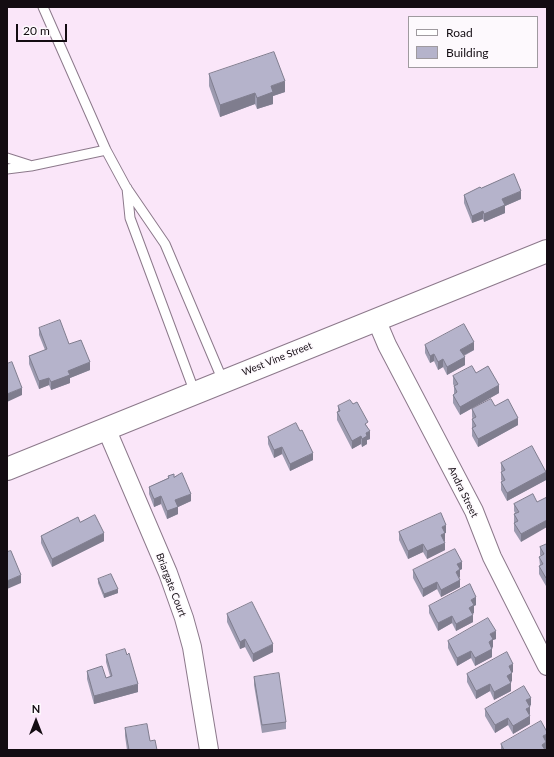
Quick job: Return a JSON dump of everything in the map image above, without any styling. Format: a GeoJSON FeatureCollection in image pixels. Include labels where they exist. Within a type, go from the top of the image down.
{"type":"FeatureCollection","features":[{"type":"Feature","properties":{"kind":"main road","name":"West Vine Street"},"geometry":{"type":"LineString","coordinates":[[7,469],[547,251]]}},
{"type":"Feature","properties":{"kind":"street","name":"Andra Street"},"geometry":{"type":"LineString","coordinates":[[376,319],[387,345],[474,511],[492,557],[547,666]]}},
{"type":"Feature","properties":{"kind":"street","name":"Briargate Court"},"geometry":{"type":"LineString","coordinates":[[106,428],[168,573],[184,618],[192,647],[209,750]]}},
{"type":"Feature","properties":{"kind":"lane"},"geometry":{"type":"LineString","coordinates":[[43,7],[106,150],[126,187],[165,244],[223,381]]}},
{"type":"Feature","properties":{"kind":"lane"},"geometry":{"type":"LineString","coordinates":[[7,169],[32,166],[106,150]]}},
{"type":"Feature","properties":{"kind":"lane"},"geometry":{"type":"LineString","coordinates":[[7,158],[32,166]]}},
{"type":"Feature","properties":{"kind":"lane"},"geometry":{"type":"LineString","coordinates":[[126,187],[130,218],[195,393]]}},
{"type":"Feature","properties":{"kind":"building"},"geometry":{"type":"Polygon","coordinates":[[[274,52],[285,81],[271,86],[273,92],[257,98],[255,93],[220,105],[209,74],[274,52]]]}},
{"type":"Feature","properties":{"kind":"building"},"geometry":{"type":"Polygon","coordinates":[[[514,174],[521,191],[502,199],[505,205],[484,214],[483,211],[472,216],[464,195],[514,174]]]}},
{"type":"Feature","properties":{"kind":"building"},"geometry":{"type":"Polygon","coordinates":[[[60,320],[69,344],[81,340],[90,362],[68,371],[70,375],[51,382],[49,378],[39,381],[29,356],[47,349],[39,328],[60,320]]]}},
{"type":"Feature","properties":{"kind":"building"},"geometry":{"type":"Polygon","coordinates":[[[464,324],[474,342],[460,350],[465,357],[447,367],[443,359],[438,362],[434,354],[430,356],[425,345],[464,324]]]}},
{"type":"Feature","properties":{"kind":"building"},"geometry":{"type":"Polygon","coordinates":[[[12,362],[22,388],[7,394],[7,364],[12,362]]]}},
{"type":"Feature","properties":{"kind":"building"},"geometry":{"type":"Polygon","coordinates":[[[472,366],[476,373],[488,366],[499,385],[460,407],[453,395],[457,392],[454,386],[458,384],[453,376],[472,366]]]}},
{"type":"Feature","properties":{"kind":"building"},"geometry":{"type":"Polygon","coordinates":[[[491,399],[495,406],[508,399],[518,418],[478,439],[472,428],[476,426],[472,419],[476,417],[472,409],[491,399]]]}},
{"type":"Feature","properties":{"kind":"building"},"geometry":{"type":"Polygon","coordinates":[[[350,400],[353,404],[357,402],[368,422],[365,424],[370,431],[366,433],[367,436],[362,439],[361,436],[352,441],[337,412],[340,411],[338,406],[350,400]]]}},
{"type":"Feature","properties":{"kind":"building"},"geometry":{"type":"Polygon","coordinates":[[[296,423],[300,431],[302,430],[313,453],[290,464],[282,447],[274,450],[268,437],[296,423]]]}},
{"type":"Feature","properties":{"kind":"building"},"geometry":{"type":"Polygon","coordinates":[[[532,446],[546,472],[507,493],[501,482],[505,480],[501,472],[505,470],[501,463],[532,446]]]}},
{"type":"Feature","properties":{"kind":"building"},"geometry":{"type":"Polygon","coordinates":[[[182,473],[191,494],[175,500],[178,507],[167,511],[161,496],[154,499],[149,487],[169,478],[168,476],[174,474],[174,477],[182,473]]]}},
{"type":"Feature","properties":{"kind":"building"},"geometry":{"type":"Polygon","coordinates":[[[533,494],[537,502],[547,497],[547,520],[521,534],[514,523],[518,521],[514,514],[519,512],[514,504],[533,494]]]}},
{"type":"Feature","properties":{"kind":"building"},"geometry":{"type":"Polygon","coordinates":[[[441,513],[446,525],[442,527],[445,533],[441,535],[445,543],[427,551],[423,544],[408,551],[399,532],[441,513]]]}},
{"type":"Feature","properties":{"kind":"building"},"geometry":{"type":"Polygon","coordinates":[[[95,515],[104,533],[52,559],[41,536],[78,517],[80,522],[95,515]]]}},
{"type":"Feature","properties":{"kind":"building"},"geometry":{"type":"Polygon","coordinates":[[[547,544],[546,578],[539,566],[543,564],[539,557],[544,554],[540,547],[547,544]]]}},
{"type":"Feature","properties":{"kind":"building"},"geometry":{"type":"Polygon","coordinates":[[[455,549],[462,562],[457,564],[460,569],[456,572],[460,580],[441,590],[437,582],[423,589],[413,570],[455,549]]]}},
{"type":"Feature","properties":{"kind":"building"},"geometry":{"type":"Polygon","coordinates":[[[11,551],[21,575],[7,581],[7,552],[11,551]]]}},
{"type":"Feature","properties":{"kind":"building"},"geometry":{"type":"Polygon","coordinates":[[[111,574],[118,589],[104,594],[98,579],[111,574]]]}},
{"type":"Feature","properties":{"kind":"building"},"geometry":{"type":"Polygon","coordinates":[[[470,584],[476,597],[471,600],[474,605],[469,608],[473,615],[456,624],[452,616],[438,623],[429,606],[470,584]]]}},
{"type":"Feature","properties":{"kind":"building"},"geometry":{"type":"Polygon","coordinates":[[[252,602],[273,644],[253,654],[245,639],[240,642],[227,614],[252,602]]]}},
{"type":"Feature","properties":{"kind":"building"},"geometry":{"type":"Polygon","coordinates":[[[488,618],[496,631],[490,634],[493,639],[489,642],[492,649],[475,658],[471,651],[457,658],[448,641],[488,618]]]}},
{"type":"Feature","properties":{"kind":"building"},"geometry":{"type":"Polygon","coordinates":[[[125,649],[127,655],[129,653],[138,684],[94,696],[87,671],[102,666],[106,678],[112,676],[106,655],[125,649]]]}},
{"type":"Feature","properties":{"kind":"building"},"geometry":{"type":"Polygon","coordinates":[[[507,652],[513,664],[509,666],[512,673],[507,676],[511,683],[494,692],[490,684],[476,691],[467,674],[507,652]]]}},
{"type":"Feature","properties":{"kind":"building"},"geometry":{"type":"Polygon","coordinates":[[[279,673],[286,722],[262,725],[254,677],[279,673]]]}},
{"type":"Feature","properties":{"kind":"building"},"geometry":{"type":"Polygon","coordinates":[[[524,686],[531,698],[526,700],[530,707],[526,709],[530,716],[513,726],[508,718],[495,725],[485,709],[524,686]]]}},
{"type":"Feature","properties":{"kind":"building"},"geometry":{"type":"Polygon","coordinates":[[[541,721],[547,732],[547,734],[543,736],[546,742],[542,745],[545,750],[504,750],[501,744],[541,721]]]}},
{"type":"Feature","properties":{"kind":"building"},"geometry":{"type":"Polygon","coordinates":[[[147,724],[150,741],[155,740],[157,750],[129,750],[125,728],[147,724]]]}}]}
